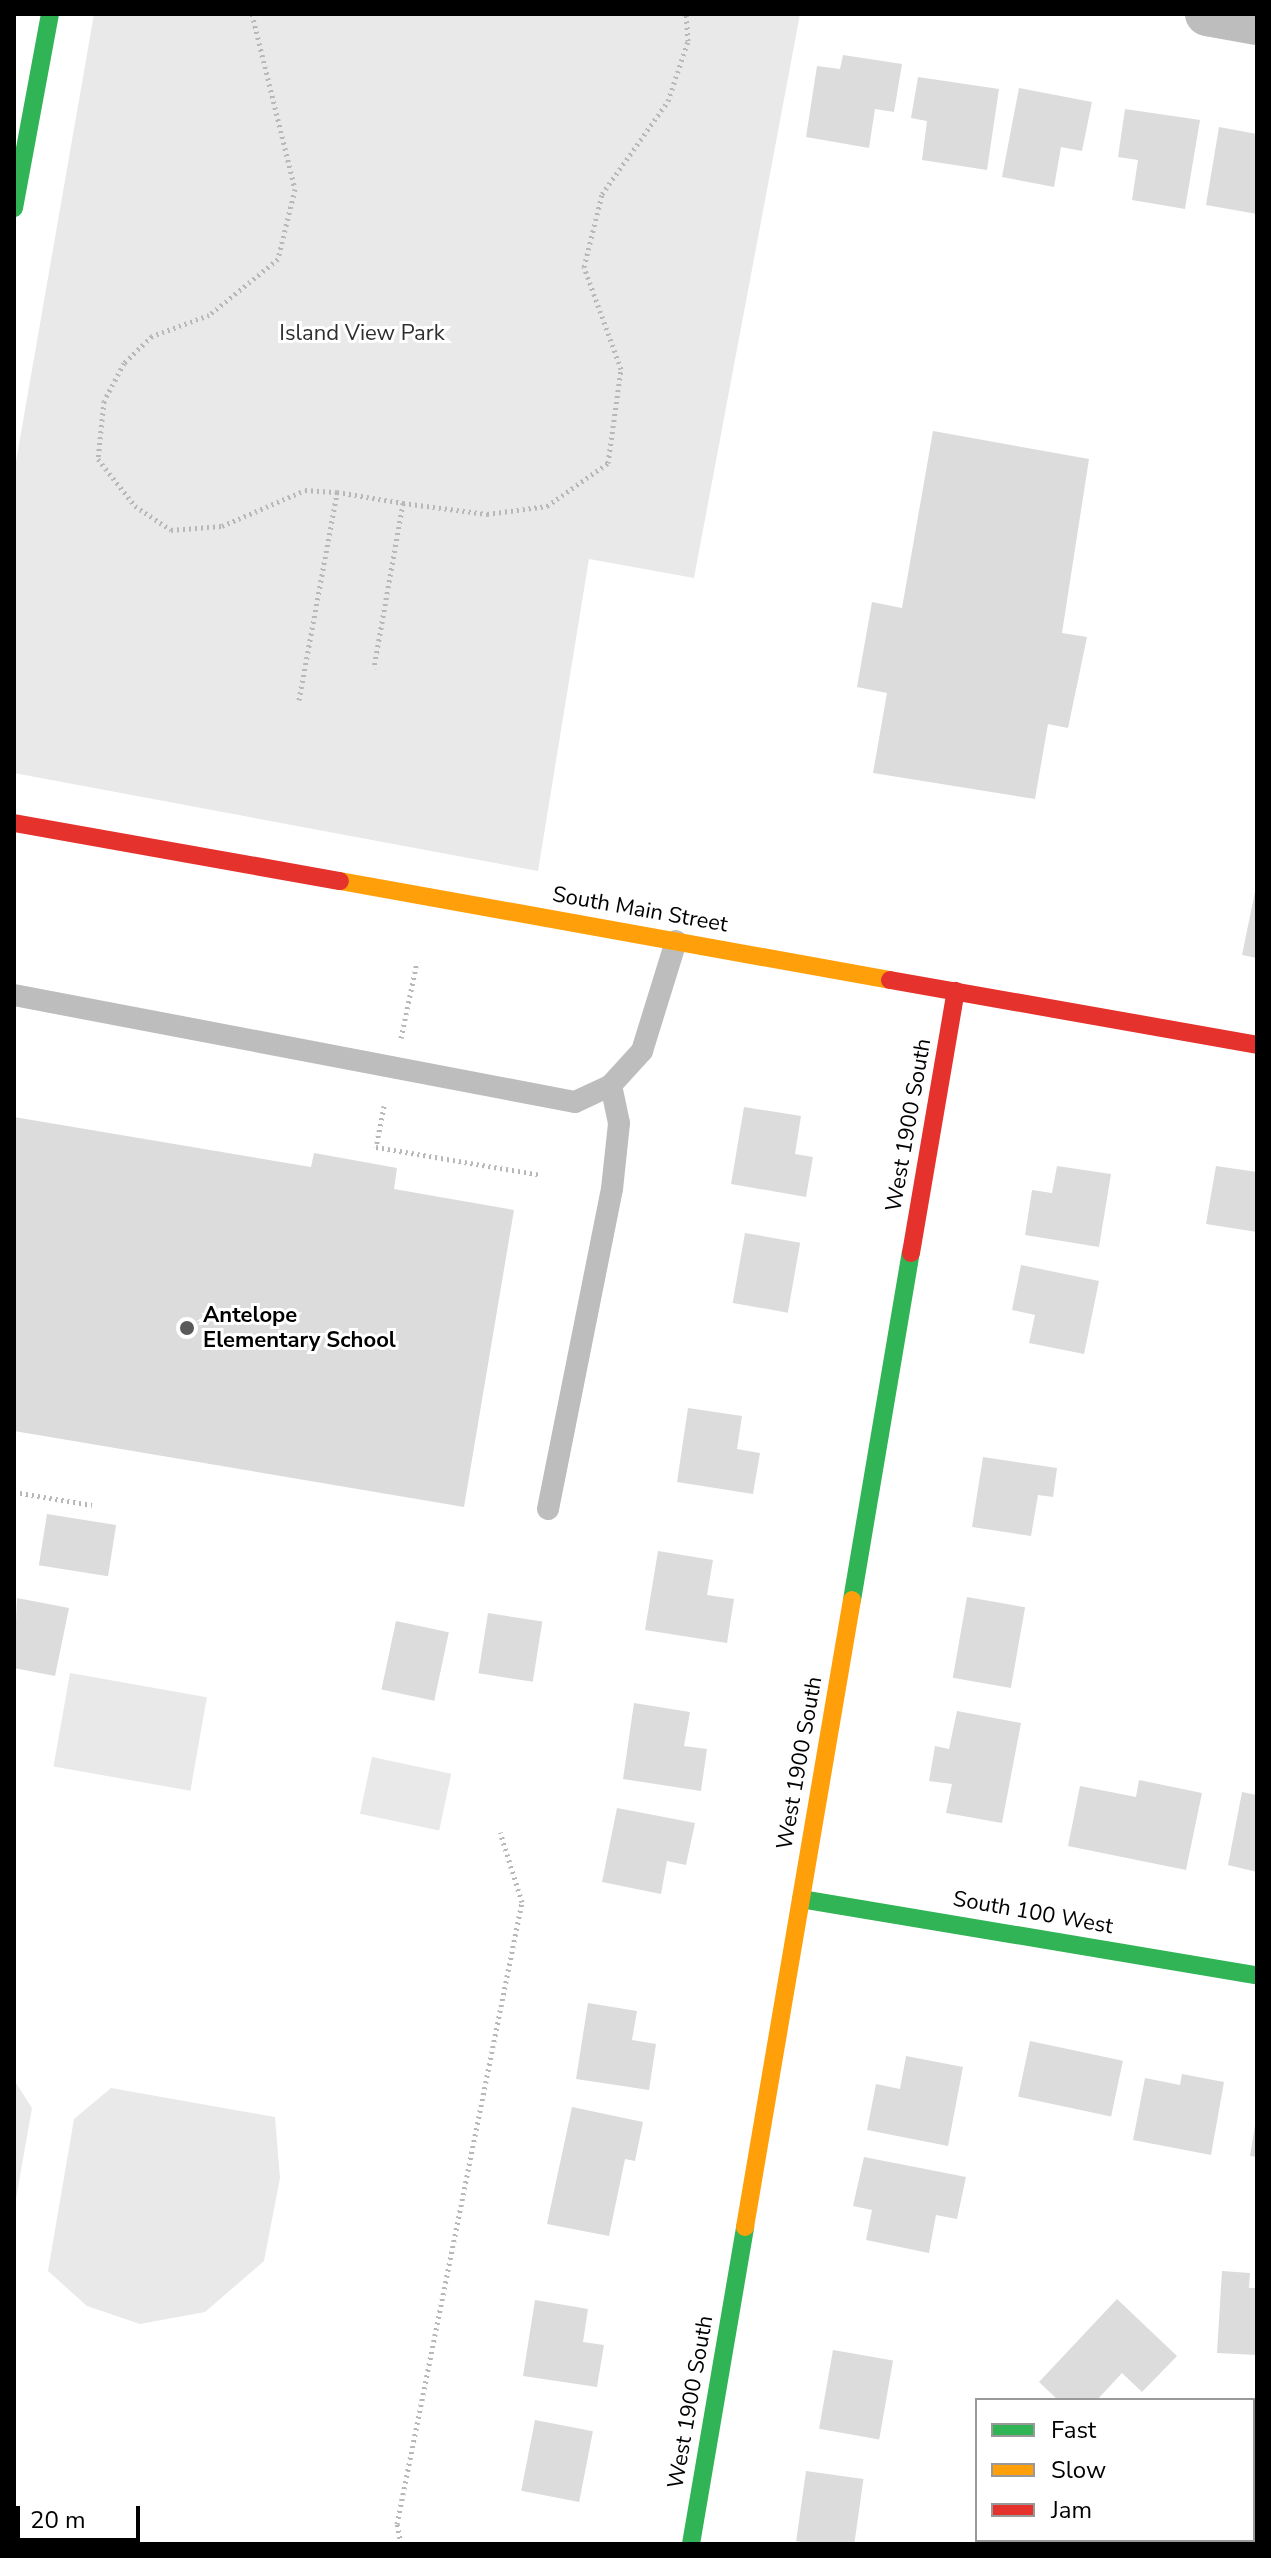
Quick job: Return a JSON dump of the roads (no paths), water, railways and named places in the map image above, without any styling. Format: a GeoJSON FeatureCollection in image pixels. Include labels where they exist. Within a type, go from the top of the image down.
{"type":"FeatureCollection","features":[{"type":"Feature","properties":{"kind":"street"},"geometry":{"type":"LineString","coordinates":[[14,208],[50,14]]}},
{"type":"Feature","properties":{"kind":"street"},"geometry":{"type":"LineString","coordinates":[[1207,14],[1257,23]]}},
{"type":"Feature","properties":{"kind":"street","name":"South Main Street"},"geometry":{"type":"LineString","coordinates":[[14,823],[1257,1045]]}},
{"type":"Feature","properties":{"kind":"street","name":"West 1900 South"},"geometry":{"type":"LineString","coordinates":[[691,2544],[956,991]]}},
{"type":"Feature","properties":{"kind":"street","name":"South 100 West"},"geometry":{"type":"LineString","coordinates":[[801,1899],[1257,1975]]}},
{"type":"Feature","properties":{"kind":"lane"},"geometry":{"type":"LineString","coordinates":[[14,995],[575,1102],[611,1085],[642,1051],[676,941]]}},
{"type":"Feature","properties":{"kind":"lane"},"geometry":{"type":"LineString","coordinates":[[548,1509],[617,1153],[619,1102],[611,1085]]}},
{"type":"Feature","properties":{"kind":"place","name":"Antelope Elementary School"},"geometry":{"type":"Point","coordinates":[187,1328]}},
{"type":"Feature","properties":{"kind":"park label","name":"Island View Park"},"geometry":{"type":"Point","coordinates":[362,334]}}]}
